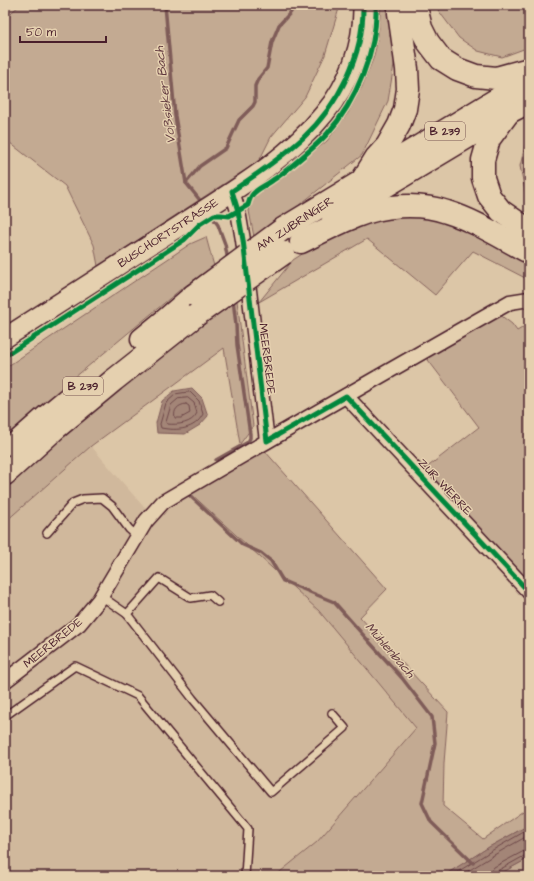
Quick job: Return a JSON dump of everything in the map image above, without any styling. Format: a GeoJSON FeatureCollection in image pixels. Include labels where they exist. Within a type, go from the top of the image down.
{"type":"FeatureCollection","features":[{"type":"Feature","properties":{"kind":"highway"},"geometry":{"type":"LineString","coordinates":[[361,182],[376,158],[387,146],[406,109],[408,89],[407,69],[398,5]]}},
{"type":"Feature","properties":{"kind":"highway"},"geometry":{"type":"LineString","coordinates":[[417,5],[421,28],[428,42],[441,59],[457,70],[476,76],[496,78],[529,69]]}},
{"type":"Feature","properties":{"kind":"highway","name":"AM ZUBRINGER"},"geometry":{"type":"LineString","coordinates":[[5,454],[47,416],[164,322],[194,295],[283,229],[529,80]]}},
{"type":"Feature","properties":{"kind":"highway","name":"AM ZUBRINGER"},"geometry":{"type":"LineString","coordinates":[[5,474],[56,428],[195,316],[293,247],[379,190],[509,112],[529,102]]}},
{"type":"Feature","properties":{"kind":"highway"},"geometry":{"type":"LineString","coordinates":[[509,112],[489,140],[483,160],[483,178],[489,196],[501,211],[529,229]]}},
{"type":"Feature","properties":{"kind":"highway"},"geometry":{"type":"LineString","coordinates":[[293,247],[355,216],[380,209],[403,206],[446,211],[475,223],[529,252]]}},
{"type":"Feature","properties":{"kind":"main road","name":"BUSCHORTSTRASSE"},"geometry":{"type":"LineString","coordinates":[[5,338],[232,192],[271,164],[303,138],[325,113],[340,90],[351,67],[359,44],[363,17],[363,5]]}},
{"type":"Feature","properties":{"kind":"street","name":"MEERBREDE"},"geometry":{"type":"LineString","coordinates":[[232,192],[238,211],[242,232],[267,440]]}},
{"type":"Feature","properties":{"kind":"street","name":"MEERBREDE"},"geometry":{"type":"LineString","coordinates":[[5,681],[79,624],[101,596],[146,521],[163,502],[267,440],[510,302],[529,299]]}},
{"type":"Feature","properties":{"kind":"street","name":"ZUR WERRE"},"geometry":{"type":"LineString","coordinates":[[346,396],[529,592]]}},
{"type":"Feature","properties":{"kind":"lane"},"geometry":{"type":"LineString","coordinates":[[47,533],[73,503],[83,499],[102,498],[112,506],[136,536]]}},
{"type":"Feature","properties":{"kind":"lane"},"geometry":{"type":"LineString","coordinates":[[127,614],[159,578],[191,598],[210,595],[218,602]]}},
{"type":"Feature","properties":{"kind":"lane"},"geometry":{"type":"LineString","coordinates":[[101,596],[127,614],[193,699],[271,792],[345,728],[332,713]]}},
{"type":"Feature","properties":{"kind":"lane"},"geometry":{"type":"LineString","coordinates":[[5,716],[75,666],[138,696],[248,829],[245,876]]}},
{"type":"Feature","properties":{"kind":"shaded area"},"geometry":{"type":"Polygon","coordinates":[[[20,5],[340,5],[325,55],[305,97],[271,137],[259,161],[98,266],[94,245],[65,186],[5,139],[5,18],[20,5]]]}},
{"type":"Feature","properties":{"kind":"shaded area"},"geometry":{"type":"Polygon","coordinates":[[[381,5],[389,5],[388,17],[396,52],[388,101],[362,155],[283,218],[254,237],[249,211],[252,197],[280,179],[327,141],[348,113],[362,87],[373,59],[379,28],[381,5]]]}},
{"type":"Feature","properties":{"kind":"shaded area"},"geometry":{"type":"Polygon","coordinates":[[[439,5],[529,5],[529,47],[502,57],[478,51],[459,38],[438,10],[439,5]]]}},
{"type":"Feature","properties":{"kind":"shaded area"},"geometry":{"type":"Polygon","coordinates":[[[529,136],[529,199],[526,196],[520,166],[527,138],[529,136]]]}},
{"type":"Feature","properties":{"kind":"shaded area"},"geometry":{"type":"Polygon","coordinates":[[[412,215],[449,222],[529,262],[529,280],[473,251],[435,295],[367,239],[259,302],[293,260],[316,245],[341,231],[382,218],[412,215]]]}},
{"type":"Feature","properties":{"kind":"shaded area"},"geometry":{"type":"Polygon","coordinates":[[[206,237],[214,266],[181,289],[74,378],[5,440],[5,368],[190,244],[206,237]]]}},
{"type":"Feature","properties":{"kind":"shaded area"},"geometry":{"type":"Polygon","coordinates":[[[237,301],[253,426],[240,444],[224,348],[91,446],[5,522],[5,485],[91,409],[197,328],[237,301]]]}},
{"type":"Feature","properties":{"kind":"shaded area"},"geometry":{"type":"Polygon","coordinates":[[[499,314],[512,324],[517,331],[529,324],[529,587],[421,472],[479,427],[425,356],[499,314]]]}},
{"type":"Feature","properties":{"kind":"shaded area"},"geometry":{"type":"Polygon","coordinates":[[[91,446],[142,505],[158,515],[189,492],[319,611],[416,728],[317,842],[275,876],[5,876],[5,522],[91,446]]]}},
{"type":"Feature","properties":{"kind":"shaded area"},"geometry":{"type":"Polygon","coordinates":[[[264,450],[387,589],[360,617],[448,712],[444,763],[443,806],[483,839],[529,807],[529,825],[489,847],[444,876],[275,876],[317,842],[416,728],[319,611],[189,492],[264,450]]]}},
{"type":"Feature","properties":{"kind":"shaded area"},"geometry":{"type":"Polygon","coordinates":[[[529,858],[529,876],[496,876],[529,858]]]}},
{"type":"Feature","properties":{"kind":"water"},"geometry":{"type":"Polygon","coordinates":[[[192,388],[202,398],[208,416],[200,425],[185,434],[157,433],[156,423],[162,401],[174,391],[192,388]]]}},
{"type":"Feature","properties":{"kind":"water"},"geometry":{"type":"Polygon","coordinates":[[[529,825],[529,858],[496,876],[443,876],[489,847],[529,825]]]}},
{"type":"Feature","properties":{"kind":"waterway","name":"Voßsieker Bach"},"geometry":{"type":"LineString","coordinates":[[165,5],[175,116],[186,183],[203,204]]}},
{"type":"Feature","properties":{"kind":"waterway"},"geometry":{"type":"LineString","coordinates":[[186,183],[200,166],[226,148],[239,120],[253,106],[255,102],[255,86],[258,79],[267,68],[272,42],[279,25],[291,12],[292,5]]}},
{"type":"Feature","properties":{"kind":"waterway","name":"Mühlenbach"},"geometry":{"type":"LineString","coordinates":[[210,214],[218,225],[225,244],[228,261]]}},
{"type":"Feature","properties":{"kind":"waterway","name":"Mühlenbach"},"geometry":{"type":"LineString","coordinates":[[216,460],[248,442],[250,438],[237,345],[233,299]]}},
{"type":"Feature","properties":{"kind":"waterway","name":"Mühlenbach"},"geometry":{"type":"LineString","coordinates":[[189,495],[243,545],[261,553],[271,561],[283,581],[334,602],[402,678],[432,717],[435,743],[422,803],[431,822],[473,863]]}},
{"type":"Feature","properties":{"kind":"cycle path"},"geometry":{"type":"LineString","coordinates":[[363,5],[362,24],[354,60],[347,78],[328,110],[316,125],[295,145],[232,191],[238,211],[243,240],[267,441],[346,396],[529,592]]}},
{"type":"Feature","properties":{"kind":"cycle path"},"geometry":{"type":"LineString","coordinates":[[5,356],[184,240],[200,224],[214,215],[229,216],[248,205],[250,198],[255,192],[271,182],[318,143],[338,121],[356,91],[369,57],[376,22],[376,5]]}}]}
